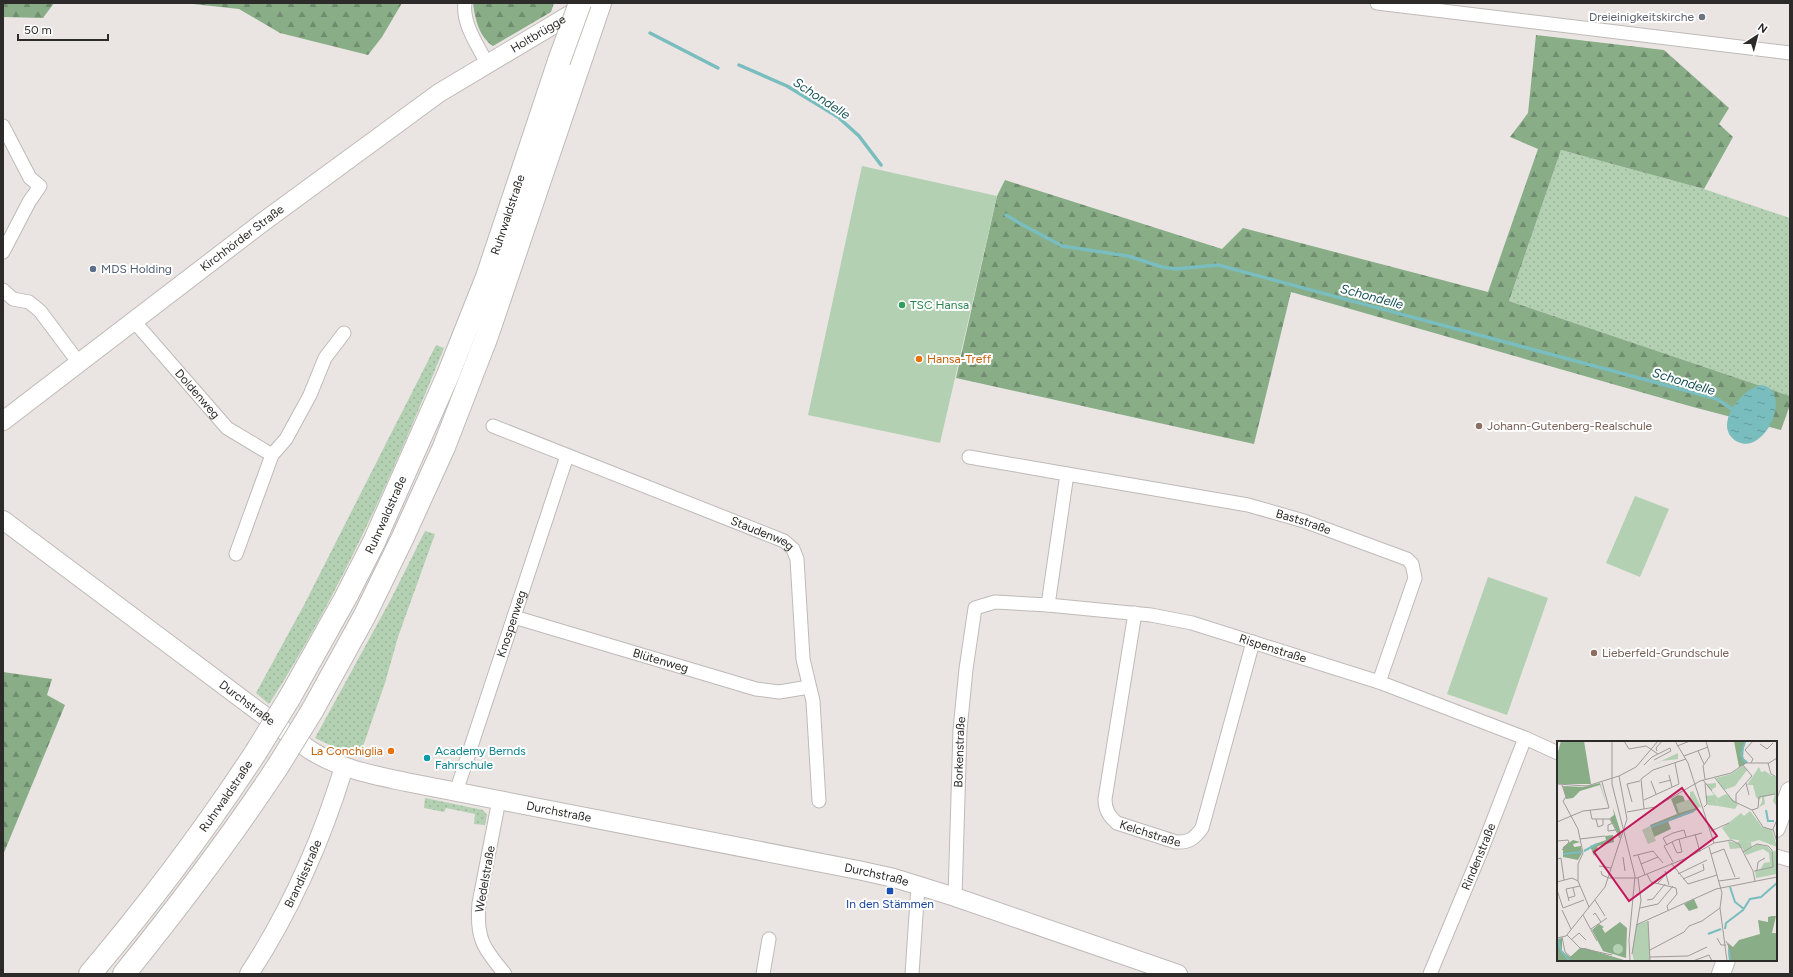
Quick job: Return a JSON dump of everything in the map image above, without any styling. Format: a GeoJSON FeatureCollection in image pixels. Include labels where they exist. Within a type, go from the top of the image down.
{"type":"FeatureCollection","features":[{"type":"Feature","properties":{"kind":"highway","name":"Ruhrwaldstraße"},"geometry":{"type":"LineString","coordinates":[[90,974],[192,846],[256,752],[290,698],[346,597],[374,542],[448,375],[487,277],[580,3]]}},
{"type":"Feature","properties":{"kind":"highway","name":"Ruhrwaldstraße"},"geometry":{"type":"LineString","coordinates":[[124,974],[221,850],[278,766],[312,711],[365,615],[444,447],[487,336],[600,3]]}},
{"type":"Feature","properties":{"kind":"street"},"geometry":{"type":"LineString","coordinates":[[465,3],[467,24],[487,64]]}},
{"type":"Feature","properties":{"kind":"street","name":"Holtbrügge"},"geometry":{"type":"LineString","coordinates":[[487,64],[589,3]]}},
{"type":"Feature","properties":{"kind":"street"},"geometry":{"type":"LineString","coordinates":[[1377,3],[1790,53]]}},
{"type":"Feature","properties":{"kind":"street","name":"Kirchhörder Straße"},"geometry":{"type":"LineString","coordinates":[[3,420],[348,159],[439,93],[487,64]]}},
{"type":"Feature","properties":{"kind":"street"},"geometry":{"type":"LineString","coordinates":[[3,126],[30,178],[40,186],[29,202],[3,252]]}},
{"type":"Feature","properties":{"kind":"street"},"geometry":{"type":"LineString","coordinates":[[3,290],[13,298],[29,302],[40,311],[79,363]]}},
{"type":"Feature","properties":{"kind":"street","name":"Doldenweg"},"geometry":{"type":"LineString","coordinates":[[134,320],[227,428],[272,454]]}},
{"type":"Feature","properties":{"kind":"street"},"geometry":{"type":"LineString","coordinates":[[236,554],[272,454],[286,439],[310,395],[325,358],[344,333]]}},
{"type":"Feature","properties":{"kind":"street","name":"Staudenweg"},"geometry":{"type":"LineString","coordinates":[[492,426],[784,541],[793,549],[797,559],[803,659],[813,701],[820,802]]}},
{"type":"Feature","properties":{"kind":"street","name":"Knospenweg"},"geometry":{"type":"LineString","coordinates":[[456,792],[567,456]]}},
{"type":"Feature","properties":{"kind":"street","name":"Baststraße"},"geometry":{"type":"LineString","coordinates":[[969,457],[1248,505],[1304,521],[1407,559],[1412,564],[1414,578],[1379,682]]}},
{"type":"Feature","properties":{"kind":"street"},"geometry":{"type":"LineString","coordinates":[[1048,605],[1067,474]]}},
{"type":"Feature","properties":{"kind":"street","name":"Durchstraße"},"geometry":{"type":"LineString","coordinates":[[3,520],[310,750],[331,762],[344,767],[456,792],[858,870],[955,897],[1178,974]]}},
{"type":"Feature","properties":{"kind":"street","name":"Rispenstraße"},"geometry":{"type":"LineString","coordinates":[[975,608],[995,602],[1048,605],[1135,613],[1192,623],[1379,682],[1524,738],[1557,753]]}},
{"type":"Feature","properties":{"kind":"street","name":"Borkenstraße"},"geometry":{"type":"LineString","coordinates":[[955,897],[960,730],[975,608]]}},
{"type":"Feature","properties":{"kind":"street","name":"Kelchstraße"},"geometry":{"type":"LineString","coordinates":[[1135,613],[1104,799],[1105,808],[1110,817],[1117,823],[1176,842],[1185,843],[1191,840],[1202,828],[1253,642]]}},
{"type":"Feature","properties":{"kind":"street","name":"Blütenweg"},"geometry":{"type":"LineString","coordinates":[[514,617],[756,689],[779,692],[809,687]]}},
{"type":"Feature","properties":{"kind":"street","name":"Rindenstraße"},"geometry":{"type":"LineString","coordinates":[[1430,974],[1482,849],[1524,738]]}},
{"type":"Feature","properties":{"kind":"street","name":"Brandisstraße"},"geometry":{"type":"LineString","coordinates":[[249,974],[283,914],[309,860],[336,793],[344,767]]}},
{"type":"Feature","properties":{"kind":"street"},"geometry":{"type":"LineString","coordinates":[[1777,825],[1790,791]]}},
{"type":"Feature","properties":{"kind":"street","name":"Wedelstraße"},"geometry":{"type":"LineString","coordinates":[[500,800],[479,903],[477,920],[478,930],[483,946],[505,974]]}},
{"type":"Feature","properties":{"kind":"street"},"geometry":{"type":"LineString","coordinates":[[1777,856],[1790,860]]}},
{"type":"Feature","properties":{"kind":"street"},"geometry":{"type":"LineString","coordinates":[[912,974],[918,886]]}},
{"type":"Feature","properties":{"kind":"street"},"geometry":{"type":"LineString","coordinates":[[763,974],[769,939]]}},
{"type":"Feature","properties":{"kind":"street"},"geometry":{"type":"LineString","coordinates":[[1720,974],[1726,961]]}},
{"type":"Feature","properties":{"kind":"green space"},"geometry":{"type":"Polygon","coordinates":[[[3,3],[54,3],[43,18],[3,17],[3,3]]]}},
{"type":"Feature","properties":{"kind":"green space"},"geometry":{"type":"Polygon","coordinates":[[[184,3],[402,3],[382,37],[368,55],[280,33],[239,9],[184,3]]]}},
{"type":"Feature","properties":{"kind":"green space"},"geometry":{"type":"Polygon","coordinates":[[[473,3],[554,3],[551,12],[493,46],[484,38],[478,27],[473,3]]]}},
{"type":"Feature","properties":{"kind":"green space"},"geometry":{"type":"Polygon","coordinates":[[[1536,35],[1664,50],[1729,108],[1719,124],[1733,137],[1704,189],[1561,150],[1509,301],[1790,396],[1790,405],[1781,430],[1693,407],[1291,292],[1254,444],[956,378],[997,196],[1005,180],[1222,249],[1243,228],[1488,292],[1538,149],[1510,137],[1528,113],[1536,35]]]}},
{"type":"Feature","properties":{"kind":"green space"},"geometry":{"type":"Polygon","coordinates":[[[1561,150],[1704,189],[1790,218],[1790,396],[1509,301],[1561,150]]]}},
{"type":"Feature","properties":{"kind":"green space","name":"TSC Hansa"},"geometry":{"type":"Polygon","coordinates":[[[862,166],[997,196],[940,443],[808,415],[862,166]]]}},
{"type":"Feature","properties":{"kind":"green space"},"geometry":{"type":"Polygon","coordinates":[[[436,345],[444,348],[386,485],[343,575],[295,662],[269,704],[256,693],[304,605],[436,345]]]}},
{"type":"Feature","properties":{"kind":"green space"},"geometry":{"type":"Polygon","coordinates":[[[1635,496],[1669,509],[1640,577],[1606,563],[1635,496]]]}},
{"type":"Feature","properties":{"kind":"green space"},"geometry":{"type":"Polygon","coordinates":[[[425,531],[435,534],[398,637],[385,683],[360,755],[330,745],[315,738],[391,599],[425,531]]]}},
{"type":"Feature","properties":{"kind":"green space"},"geometry":{"type":"Polygon","coordinates":[[[1488,577],[1548,598],[1507,715],[1447,694],[1488,577]]]}},
{"type":"Feature","properties":{"kind":"green space"},"geometry":{"type":"Polygon","coordinates":[[[3,672],[52,679],[47,695],[65,705],[3,855],[3,672]]]}},
{"type":"Feature","properties":{"kind":"green space"},"geometry":{"type":"Polygon","coordinates":[[[425,798],[483,810],[487,815],[485,825],[474,824],[475,814],[446,808],[444,812],[424,808],[425,798]]]}},
{"type":"Feature","properties":{"kind":"water"},"geometry":{"type":"Polygon","coordinates":[[[1762,385],[1771,390],[1775,398],[1775,409],[1772,421],[1766,431],[1758,439],[1748,444],[1738,442],[1730,436],[1727,427],[1728,418],[1738,400],[1754,387],[1762,385]]]}},
{"type":"Feature","properties":{"kind":"waterway","name":"Schondelle"},"geometry":{"type":"LineString","coordinates":[[650,33],[718,68]]}},
{"type":"Feature","properties":{"kind":"waterway","name":"Schondelle"},"geometry":{"type":"LineString","coordinates":[[739,65],[787,86],[838,117],[859,136],[881,165]]}},
{"type":"Feature","properties":{"kind":"waterway","name":"Schondelle"},"geometry":{"type":"LineString","coordinates":[[1006,215],[1062,246],[1128,256],[1162,267],[1176,269],[1218,265],[1710,397],[1717,399],[1732,409]]}},
{"type":"Feature","properties":{"kind":"place","name":"Dreieinigkeitskirche"},"geometry":{"type":"Point","coordinates":[1702,17]}},
{"type":"Feature","properties":{"kind":"place","name":"MDS Holding"},"geometry":{"type":"Point","coordinates":[93,269]}},
{"type":"Feature","properties":{"kind":"place","name":"TSC Hansa"},"geometry":{"type":"Point","coordinates":[902,305]}},
{"type":"Feature","properties":{"kind":"place","name":"Hansa-Treff"},"geometry":{"type":"Point","coordinates":[919,359]}},
{"type":"Feature","properties":{"kind":"place","name":"Johann-Gutenberg-Realschule"},"geometry":{"type":"Point","coordinates":[1479,426]}},
{"type":"Feature","properties":{"kind":"place","name":"Lieberfeld-Grundschule"},"geometry":{"type":"Point","coordinates":[1594,653]}},
{"type":"Feature","properties":{"kind":"place","name":"La Conchiglia"},"geometry":{"type":"Point","coordinates":[391,751]}},
{"type":"Feature","properties":{"kind":"place","name":"Academy Bernds Fahrschule"},"geometry":{"type":"Point","coordinates":[427,758]}},
{"type":"Feature","properties":{"kind":"place","name":"In den Stämmen"},"geometry":{"type":"Point","coordinates":[890,891]}}]}
